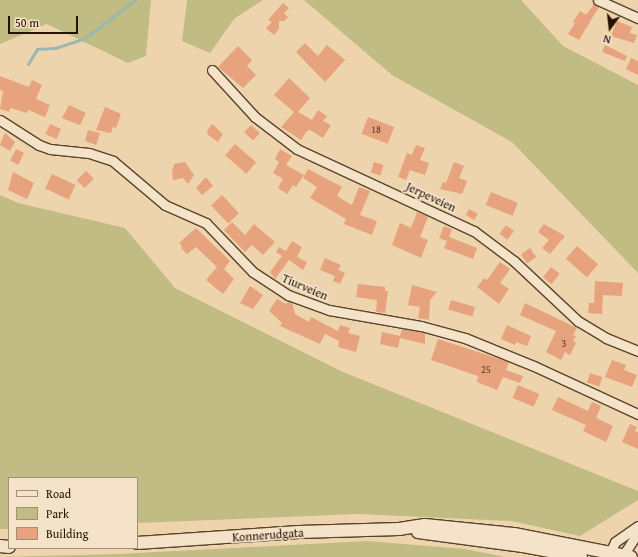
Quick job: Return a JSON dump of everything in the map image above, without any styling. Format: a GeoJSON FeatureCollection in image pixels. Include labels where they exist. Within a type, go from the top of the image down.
{"type":"FeatureCollection","features":[{"type":"Feature","properties":{"kind":"main road","name":"Konnerudgata"},"geometry":{"type":"LineString","coordinates":[[138,543],[298,532],[399,529],[425,525],[484,530],[610,555],[625,556]]}},
{"type":"Feature","properties":{"kind":"main road","name":"Konnerudgata"},"geometry":{"type":"LineString","coordinates":[[399,529],[523,546],[581,557]]}},
{"type":"Feature","properties":{"kind":"street"},"geometry":{"type":"LineString","coordinates":[[598,0],[638,18]]}},
{"type":"Feature","properties":{"kind":"street","name":"Jerpeveien"},"geometry":{"type":"LineString","coordinates":[[212,70],[255,117],[280,138],[314,158],[474,231],[514,261],[578,321],[606,338],[638,351]]}},
{"type":"Feature","properties":{"kind":"street","name":"Tiurveien"},"geometry":{"type":"LineString","coordinates":[[0,120],[44,147],[89,153],[113,161],[165,205],[206,223],[253,272],[288,295],[329,310],[421,326],[465,338],[534,366],[638,414]]}},
{"type":"Feature","properties":{"kind":"street"},"geometry":{"type":"LineString","coordinates":[[610,555],[621,536],[638,526]]}},
{"type":"Feature","properties":{"kind":"street"},"geometry":{"type":"LineString","coordinates":[[625,556],[626,547],[638,532]]}},
{"type":"Feature","properties":{"kind":"green space"},"geometry":{"type":"Polygon","coordinates":[[[0,0],[151,0],[146,56],[128,63],[47,24],[0,44],[0,0]]]}},
{"type":"Feature","properties":{"kind":"green space"},"geometry":{"type":"Polygon","coordinates":[[[187,0],[263,0],[234,19],[210,53],[182,41],[187,0]]]}},
{"type":"Feature","properties":{"kind":"green space"},"geometry":{"type":"Polygon","coordinates":[[[304,0],[521,0],[563,46],[638,85],[638,273],[512,142],[392,75],[304,0]]]}},
{"type":"Feature","properties":{"kind":"green space"},"geometry":{"type":"Polygon","coordinates":[[[0,195],[18,203],[125,228],[175,288],[343,372],[638,491],[638,500],[580,536],[511,521],[358,514],[138,523],[138,477],[8,477],[8,529],[0,529],[0,195]]]}},
{"type":"Feature","properties":{"kind":"green space"},"geometry":{"type":"Polygon","coordinates":[[[367,541],[465,549],[505,557],[0,557],[118,554],[367,541]]]}},
{"type":"Feature","properties":{"kind":"building"},"geometry":{"type":"Polygon","coordinates":[[[283,3],[289,8],[284,13],[288,17],[284,21],[279,21],[279,29],[274,35],[266,28],[272,22],[268,20],[283,3]]]}},
{"type":"Feature","properties":{"kind":"building"},"geometry":{"type":"Polygon","coordinates":[[[594,4],[599,7],[579,40],[568,34],[580,11],[586,15],[594,4]]]}},
{"type":"Feature","properties":{"kind":"building"},"geometry":{"type":"Polygon","coordinates":[[[617,21],[632,27],[630,33],[637,35],[634,43],[611,36],[617,21]]]}},
{"type":"Feature","properties":{"kind":"building"},"geometry":{"type":"Polygon","coordinates":[[[305,43],[318,56],[327,45],[345,60],[325,82],[296,52],[305,43]]]}},
{"type":"Feature","properties":{"kind":"building"},"geometry":{"type":"Polygon","coordinates":[[[605,45],[627,56],[625,61],[602,52],[605,45]]]}},
{"type":"Feature","properties":{"kind":"building"},"geometry":{"type":"Polygon","coordinates":[[[238,46],[252,60],[247,66],[256,75],[243,88],[218,67],[238,46]]]}},
{"type":"Feature","properties":{"kind":"building"},"geometry":{"type":"Polygon","coordinates":[[[631,58],[638,61],[638,75],[626,69],[631,58]]]}},
{"type":"Feature","properties":{"kind":"building"},"geometry":{"type":"Polygon","coordinates":[[[0,76],[29,87],[32,80],[42,85],[36,99],[50,105],[45,117],[28,110],[27,113],[10,108],[9,112],[0,109],[3,91],[0,90],[0,76]]]}},
{"type":"Feature","properties":{"kind":"building"},"geometry":{"type":"Polygon","coordinates":[[[289,78],[310,98],[298,112],[312,120],[318,110],[327,116],[323,121],[331,125],[323,138],[310,130],[307,131],[301,140],[281,127],[294,112],[274,95],[289,78]]]}},
{"type":"Feature","properties":{"kind":"building"},"geometry":{"type":"Polygon","coordinates":[[[69,105],[86,113],[80,125],[62,118],[69,105]]]}},
{"type":"Feature","properties":{"kind":"building"},"geometry":{"type":"Polygon","coordinates":[[[105,107],[121,114],[116,128],[113,127],[111,133],[96,130],[105,107]]]}},
{"type":"Feature","properties":{"kind":"building"},"geometry":{"type":"Polygon","coordinates":[[[368,117],[394,127],[388,144],[362,134],[368,117]]]}},
{"type":"Feature","properties":{"kind":"building"},"geometry":{"type":"Polygon","coordinates":[[[50,124],[61,129],[56,139],[46,134],[50,124]]]}},
{"type":"Feature","properties":{"kind":"building"},"geometry":{"type":"Polygon","coordinates":[[[212,124],[223,134],[218,142],[208,135],[207,131],[212,124]]]}},
{"type":"Feature","properties":{"kind":"building"},"geometry":{"type":"Polygon","coordinates":[[[251,125],[260,133],[253,140],[244,132],[251,125]]]}},
{"type":"Feature","properties":{"kind":"building"},"geometry":{"type":"Polygon","coordinates":[[[88,130],[100,133],[96,145],[85,141],[88,130]]]}},
{"type":"Feature","properties":{"kind":"building"},"geometry":{"type":"Polygon","coordinates":[[[5,133],[15,142],[10,151],[0,145],[5,133]]]}},
{"type":"Feature","properties":{"kind":"building"},"geometry":{"type":"Polygon","coordinates":[[[235,144],[256,162],[246,174],[225,155],[235,144]]]}},
{"type":"Feature","properties":{"kind":"building"},"geometry":{"type":"Polygon","coordinates":[[[416,145],[425,148],[420,160],[429,163],[425,175],[410,170],[406,180],[398,177],[407,153],[412,155],[416,145]]]}},
{"type":"Feature","properties":{"kind":"building"},"geometry":{"type":"Polygon","coordinates":[[[16,149],[24,153],[18,165],[10,161],[16,149]]]}},
{"type":"Feature","properties":{"kind":"building"},"geometry":{"type":"Polygon","coordinates":[[[280,149],[292,156],[286,165],[304,175],[296,187],[293,185],[287,194],[278,188],[283,179],[273,173],[279,162],[275,159],[280,149]]]}},
{"type":"Feature","properties":{"kind":"building"},"geometry":{"type":"Polygon","coordinates":[[[185,162],[194,175],[188,184],[183,178],[173,180],[172,172],[174,164],[185,162]]]}},
{"type":"Feature","properties":{"kind":"building"},"geometry":{"type":"Polygon","coordinates":[[[374,162],[384,165],[380,175],[371,173],[374,162]]]}},
{"type":"Feature","properties":{"kind":"building"},"geometry":{"type":"Polygon","coordinates":[[[454,162],[464,166],[459,178],[467,181],[462,194],[440,189],[443,182],[446,183],[454,162]]]}},
{"type":"Feature","properties":{"kind":"building"},"geometry":{"type":"Polygon","coordinates":[[[308,169],[342,187],[337,196],[352,205],[359,187],[370,191],[360,215],[377,221],[372,235],[344,224],[346,219],[310,198],[317,187],[303,178],[308,169]]]}},
{"type":"Feature","properties":{"kind":"building"},"geometry":{"type":"Polygon","coordinates":[[[86,171],[94,179],[85,188],[77,180],[86,171]]]}},
{"type":"Feature","properties":{"kind":"building"},"geometry":{"type":"Polygon","coordinates":[[[13,172],[34,183],[27,199],[8,190],[13,172]]]}},
{"type":"Feature","properties":{"kind":"building"},"geometry":{"type":"Polygon","coordinates":[[[52,174],[76,185],[69,199],[45,189],[52,174]]]}},
{"type":"Feature","properties":{"kind":"building"},"geometry":{"type":"Polygon","coordinates":[[[206,177],[213,186],[202,195],[196,188],[206,177]]]}},
{"type":"Feature","properties":{"kind":"building"},"geometry":{"type":"Polygon","coordinates":[[[491,192],[518,203],[513,216],[486,205],[491,192]]]}},
{"type":"Feature","properties":{"kind":"building"},"geometry":{"type":"Polygon","coordinates":[[[222,195],[239,213],[228,224],[211,205],[222,195]]]}},
{"type":"Feature","properties":{"kind":"building"},"geometry":{"type":"Polygon","coordinates":[[[469,209],[478,214],[474,220],[466,215],[469,209]]]}},
{"type":"Feature","properties":{"kind":"building"},"geometry":{"type":"Polygon","coordinates":[[[417,212],[428,217],[420,237],[428,240],[421,258],[392,245],[400,223],[411,228],[417,212]]]}},
{"type":"Feature","properties":{"kind":"building"},"geometry":{"type":"Polygon","coordinates":[[[232,222],[245,235],[254,224],[275,242],[263,255],[252,245],[245,252],[224,230],[232,222]]]}},
{"type":"Feature","properties":{"kind":"building"},"geometry":{"type":"Polygon","coordinates":[[[544,224],[565,236],[550,254],[542,248],[549,240],[538,232],[544,224]]]}},
{"type":"Feature","properties":{"kind":"building"},"geometry":{"type":"Polygon","coordinates":[[[506,225],[514,231],[507,240],[499,234],[506,225]]]}},
{"type":"Feature","properties":{"kind":"building"},"geometry":{"type":"Polygon","coordinates":[[[444,226],[452,229],[449,237],[477,248],[473,259],[444,248],[447,241],[439,238],[444,226]]]}},
{"type":"Feature","properties":{"kind":"building"},"geometry":{"type":"Polygon","coordinates":[[[196,228],[230,261],[224,269],[234,279],[223,294],[206,280],[217,267],[196,247],[187,254],[181,248],[182,246],[179,243],[196,228]]]}},
{"type":"Feature","properties":{"kind":"building"},"geometry":{"type":"Polygon","coordinates":[[[292,241],[302,247],[297,257],[307,262],[303,270],[289,260],[275,279],[270,272],[282,256],[276,252],[279,247],[286,251],[292,241]]]}},
{"type":"Feature","properties":{"kind":"building"},"geometry":{"type":"Polygon","coordinates":[[[577,246],[598,264],[587,277],[566,259],[577,246]]]}},
{"type":"Feature","properties":{"kind":"building"},"geometry":{"type":"Polygon","coordinates":[[[530,248],[536,257],[527,263],[521,254],[530,248]]]}},
{"type":"Feature","properties":{"kind":"building"},"geometry":{"type":"Polygon","coordinates":[[[325,258],[341,265],[338,270],[345,273],[340,284],[333,281],[335,276],[320,270],[325,258]]]}},
{"type":"Feature","properties":{"kind":"building"},"geometry":{"type":"Polygon","coordinates":[[[500,262],[510,269],[500,283],[509,289],[499,304],[477,287],[484,278],[487,280],[500,262]]]}},
{"type":"Feature","properties":{"kind":"building"},"geometry":{"type":"Polygon","coordinates":[[[551,267],[560,274],[552,284],[543,277],[551,267]]]}},
{"type":"Feature","properties":{"kind":"building"},"geometry":{"type":"Polygon","coordinates":[[[595,281],[623,283],[622,296],[603,295],[602,314],[588,313],[589,303],[594,303],[595,281]]]}},
{"type":"Feature","properties":{"kind":"building"},"geometry":{"type":"Polygon","coordinates":[[[358,284],[385,287],[385,291],[388,291],[385,313],[376,312],[377,300],[356,297],[358,284]]]}},
{"type":"Feature","properties":{"kind":"building"},"geometry":{"type":"Polygon","coordinates":[[[412,285],[437,292],[430,300],[429,320],[418,318],[420,307],[408,305],[412,285]]]}},
{"type":"Feature","properties":{"kind":"building"},"geometry":{"type":"Polygon","coordinates":[[[250,286],[263,295],[253,309],[240,303],[250,286]]]}},
{"type":"Feature","properties":{"kind":"building"},"geometry":{"type":"Polygon","coordinates":[[[277,299],[286,304],[288,301],[292,303],[295,314],[309,322],[311,317],[338,331],[340,325],[350,328],[348,333],[360,336],[356,352],[338,347],[339,341],[325,334],[320,344],[280,326],[282,323],[269,311],[277,299]]]}},
{"type":"Feature","properties":{"kind":"building"},"geometry":{"type":"Polygon","coordinates":[[[451,300],[475,307],[472,317],[448,310],[451,300]]]}},
{"type":"Feature","properties":{"kind":"building"},"geometry":{"type":"Polygon","coordinates":[[[525,303],[577,328],[573,335],[576,336],[573,341],[576,343],[570,355],[565,352],[561,360],[546,352],[556,331],[520,315],[525,303]]]}},
{"type":"Feature","properties":{"kind":"building"},"geometry":{"type":"Polygon","coordinates":[[[507,325],[531,336],[527,346],[516,342],[515,345],[501,339],[507,325]]]}},
{"type":"Feature","properties":{"kind":"building"},"geometry":{"type":"Polygon","coordinates":[[[402,329],[425,333],[425,344],[400,338],[398,348],[380,344],[382,332],[400,336],[402,329]]]}},
{"type":"Feature","properties":{"kind":"building"},"geometry":{"type":"Polygon","coordinates":[[[438,339],[509,362],[506,370],[523,376],[520,383],[503,377],[497,390],[477,382],[478,376],[431,360],[438,339]]]}},
{"type":"Feature","properties":{"kind":"building"},"geometry":{"type":"Polygon","coordinates":[[[612,360],[626,365],[624,370],[637,375],[632,387],[605,377],[612,360]]]}},
{"type":"Feature","properties":{"kind":"building"},"geometry":{"type":"Polygon","coordinates":[[[590,373],[602,377],[599,387],[587,383],[590,373]]]}},
{"type":"Feature","properties":{"kind":"building"},"geometry":{"type":"Polygon","coordinates":[[[518,385],[539,394],[534,407],[513,398],[518,385]]]}},
{"type":"Feature","properties":{"kind":"building"},"geometry":{"type":"Polygon","coordinates":[[[558,397],[588,411],[592,402],[601,406],[596,418],[613,426],[606,442],[583,431],[586,425],[552,410],[558,397]]]}},
{"type":"Feature","properties":{"kind":"building"},"geometry":{"type":"Polygon","coordinates":[[[630,424],[637,427],[635,431],[638,432],[638,449],[622,442],[630,424]]]}},
{"type":"Feature","properties":{"kind":"waterway"},"geometry":{"type":"LineString","coordinates":[[28,64],[37,49],[55,48],[85,38],[135,0]]}}]}
